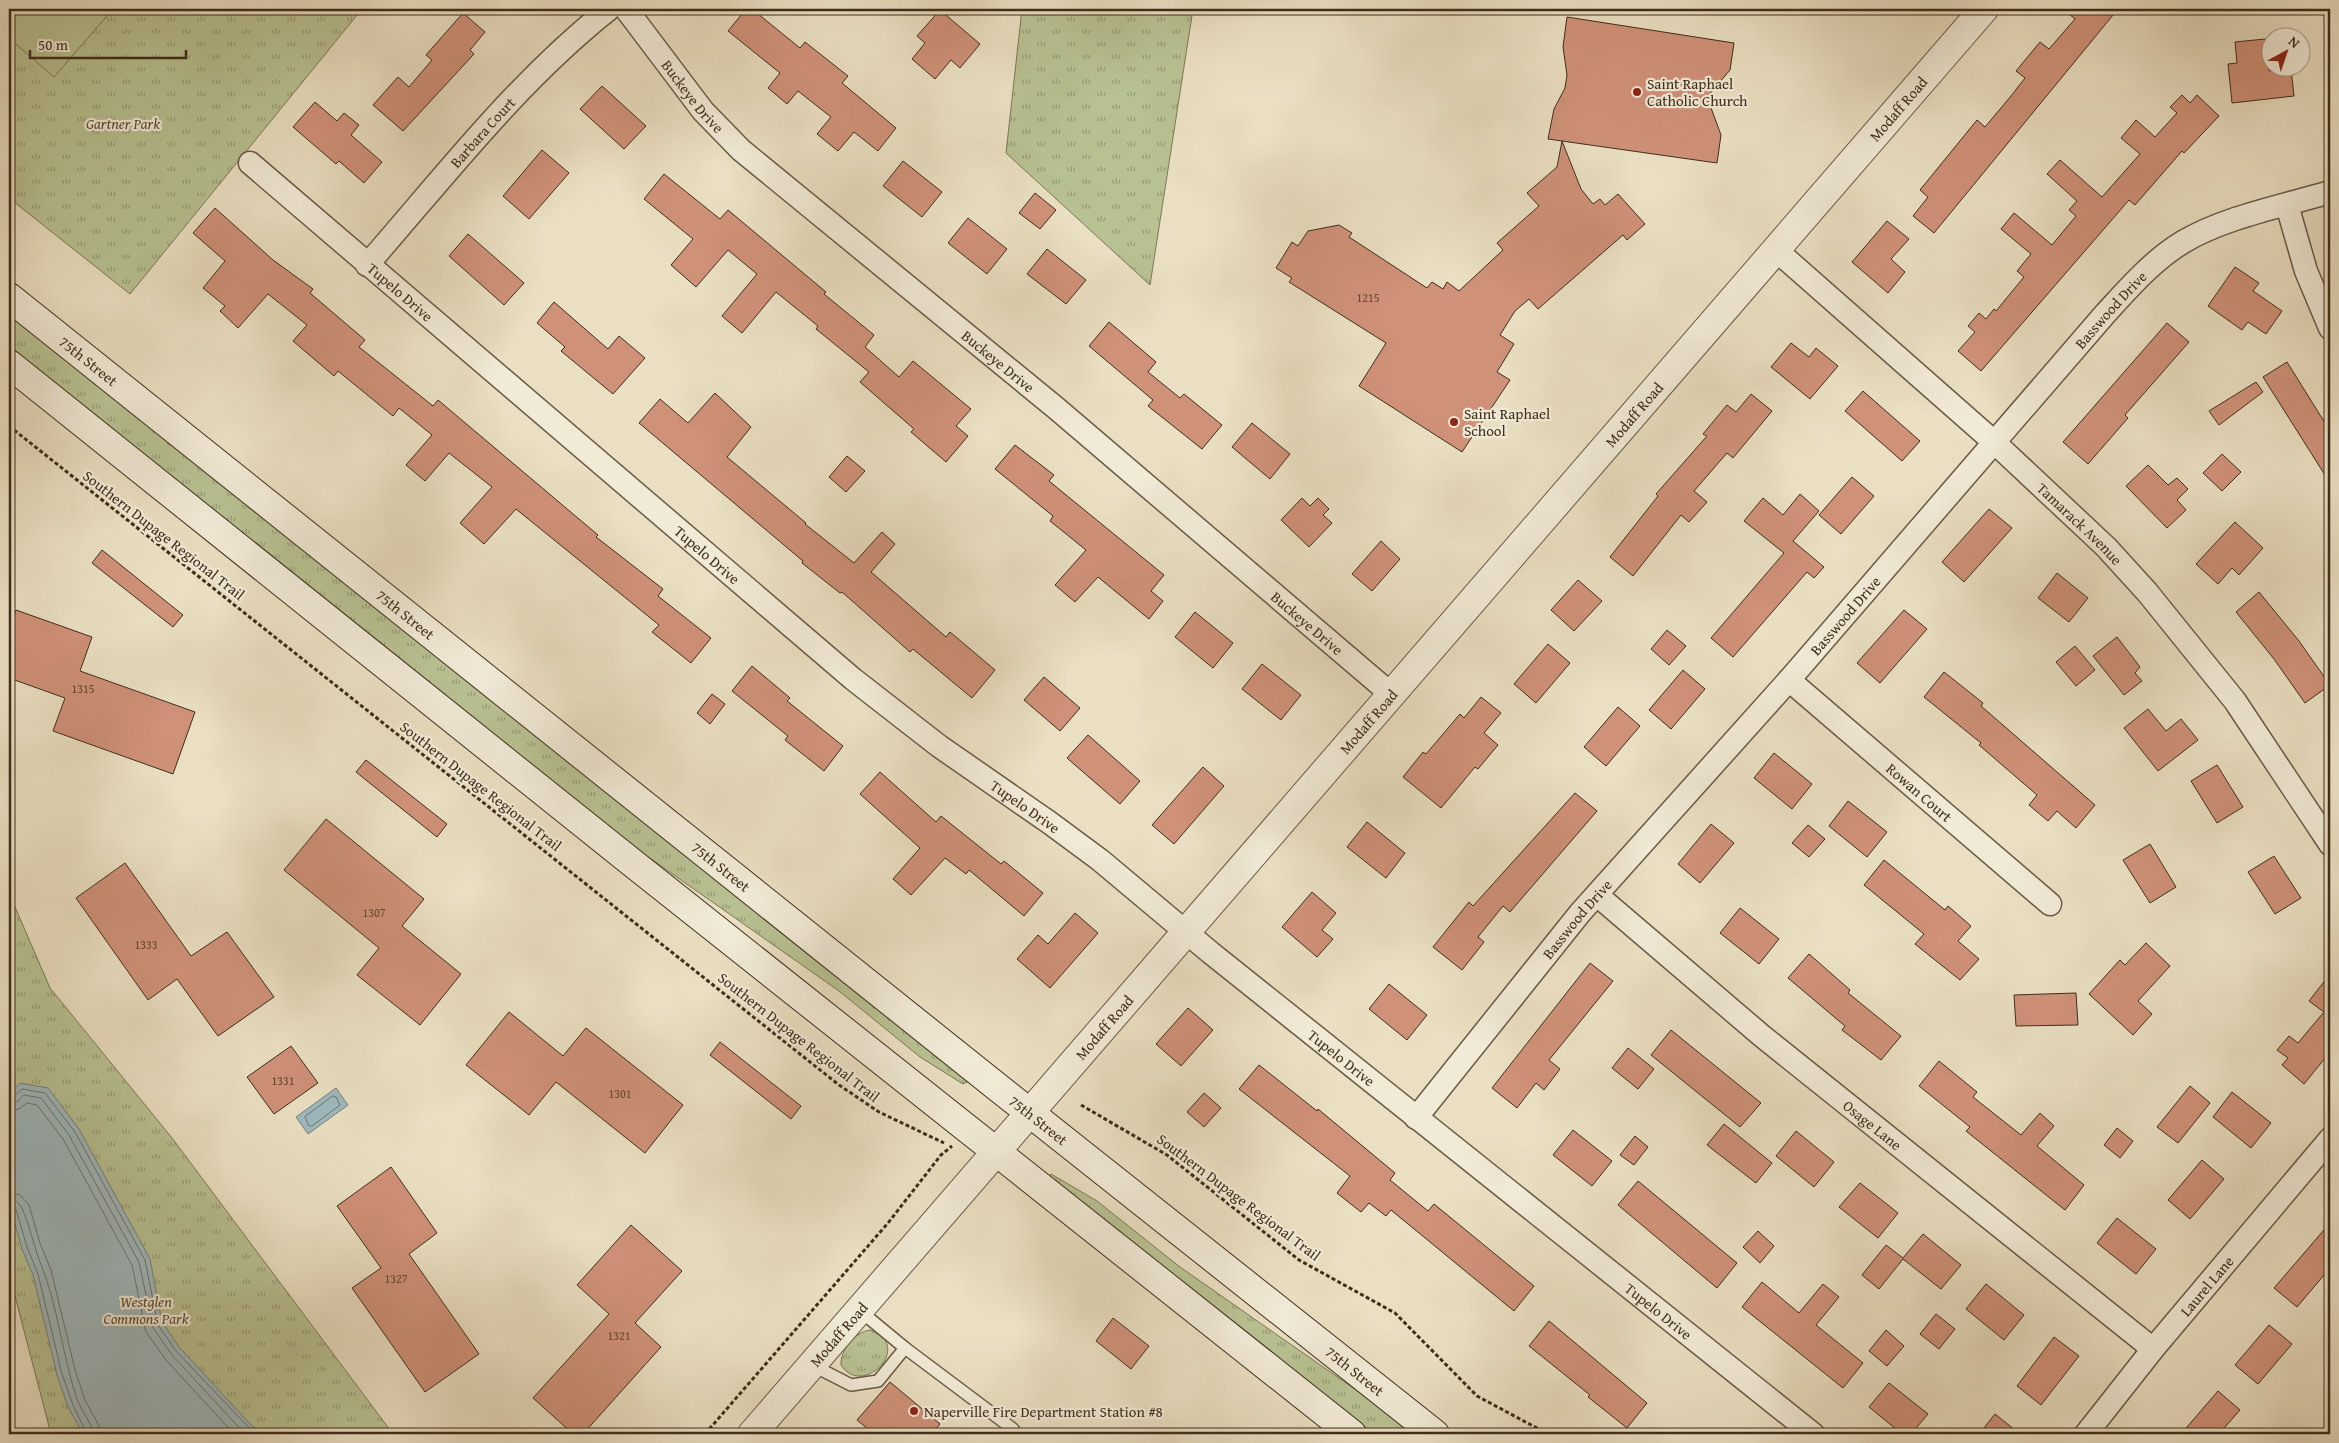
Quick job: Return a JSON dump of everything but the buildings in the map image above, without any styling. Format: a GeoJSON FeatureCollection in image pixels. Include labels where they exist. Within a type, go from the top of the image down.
{"type":"FeatureCollection","features":[{"type":"Feature","properties":{"kind":"main road","name":"Modaff Road"},"geometry":{"type":"LineString","coordinates":[[752,1434],[1184,932],[1984,9]]}},
{"type":"Feature","properties":{"kind":"main road","name":"75th Street"},"geometry":{"type":"LineString","coordinates":[[9,297],[1029,1113],[1435,1434]]}},
{"type":"Feature","properties":{"kind":"main road"},"geometry":{"type":"LineString","coordinates":[[9,364],[1352,1434]]}},
{"type":"Feature","properties":{"kind":"street","name":"Barbara Court"},"geometry":{"type":"LineString","coordinates":[[367,265],[507,102],[568,42],[609,9]]}},
{"type":"Feature","properties":{"kind":"street","name":"Buckeye Drive"},"geometry":{"type":"LineString","coordinates":[[626,9],[703,112],[741,150],[1056,408],[1391,694]]}},
{"type":"Feature","properties":{"kind":"street","name":"Tupelo Drive"},"geometry":{"type":"LineString","coordinates":[[250,163],[853,679],[932,741],[1086,850],[1184,932],[1813,1434]]}},
{"type":"Feature","properties":{"kind":"street","name":"Basswood Drive"},"geometry":{"type":"LineString","coordinates":[[1416,1118],[1597,895],[1789,680],[2105,314],[2147,268],[2185,241],[2228,223],[2330,192]]}},
{"type":"Feature","properties":{"kind":"street"},"geometry":{"type":"LineString","coordinates":[[2287,205],[2306,272],[2330,328]]}},
{"type":"Feature","properties":{"kind":"street","name":"Tamarack Avenue"},"geometry":{"type":"LineString","coordinates":[[1776,250],[1994,442],[2079,520],[2147,592],[2234,700],[2330,844]]}},
{"type":"Feature","properties":{"kind":"street","name":"Rowan Court"},"geometry":{"type":"LineString","coordinates":[[1789,680],[2050,904]]}},
{"type":"Feature","properties":{"kind":"street","name":"Osage Lane"},"geometry":{"type":"LineString","coordinates":[[1597,895],[1762,1036],[2153,1349]]}},
{"type":"Feature","properties":{"kind":"street","name":"Laurel Lane"},"geometry":{"type":"LineString","coordinates":[[2086,1434],[2153,1349],[2330,1138]]}},
{"type":"Feature","properties":{"kind":"lane"},"geometry":{"type":"LineString","coordinates":[[859,1310],[905,1348],[1013,1429]]}},
{"type":"Feature","properties":{"kind":"lane"},"geometry":{"type":"LineString","coordinates":[[812,1365],[851,1385],[878,1381],[905,1348]]}},
{"type":"Feature","properties":{"kind":"path","name":"Southern Dupage Regional Trail"},"geometry":{"type":"LineString","coordinates":[[9,426],[839,1084],[879,1112],[952,1146],[941,1155],[888,1223],[705,1434]]}},
{"type":"Feature","properties":{"kind":"path","name":"Southern Dupage Regional Trail"},"geometry":{"type":"LineString","coordinates":[[1081,1105],[1168,1154],[1299,1260],[1395,1313],[1477,1396],[1548,1434]]}},
{"type":"Feature","properties":{"kind":"green space","name":"Gartner Park"},"geometry":{"type":"Polygon","coordinates":[[[9,9],[362,9],[130,294],[9,198],[9,9]]]}},
{"type":"Feature","properties":{"kind":"green space"},"geometry":{"type":"Polygon","coordinates":[[[9,9],[113,9],[54,77],[9,38],[9,9]]]}},
{"type":"Feature","properties":{"kind":"green space"},"geometry":{"type":"Polygon","coordinates":[[[1022,9],[1193,9],[1150,285],[1006,153],[1022,9]]]}},
{"type":"Feature","properties":{"kind":"green space"},"geometry":{"type":"Polygon","coordinates":[[[9,313],[969,1081],[963,1084],[920,1057],[839,991],[627,842],[9,347],[9,313]]]}},
{"type":"Feature","properties":{"kind":"green space","name":"Westglen Commons Park"},"geometry":{"type":"Polygon","coordinates":[[[9,893],[50,988],[172,1138],[393,1434],[51,1434],[9,1273],[9,893]]]}},
{"type":"Feature","properties":{"kind":"green space"},"geometry":{"type":"Polygon","coordinates":[[[1051,1174],[1097,1201],[1180,1267],[1389,1413],[1416,1434],[1372,1434],[1049,1180],[1048,1177],[1051,1174]]]}},
{"type":"Feature","properties":{"kind":"green space"},"geometry":{"type":"Polygon","coordinates":[[[870,1330],[883,1337],[888,1347],[886,1357],[881,1366],[872,1373],[861,1376],[850,1374],[841,1365],[843,1353],[854,1338],[864,1331],[870,1330]]]}},
{"type":"Feature","properties":{"kind":"water"},"geometry":{"type":"Polygon","coordinates":[[[20,1083],[48,1088],[79,1129],[150,1259],[162,1322],[180,1348],[251,1425],[263,1434],[83,1434],[68,1407],[57,1375],[33,1275],[22,1249],[9,1203],[9,1094],[20,1083]]]}},
{"type":"Feature","properties":{"kind":"water"},"geometry":{"type":"Polygon","coordinates":[[[336,1088],[348,1105],[308,1134],[296,1117],[336,1088]]]}},
{"type":"Feature","properties":{"kind":"place","name":"Saint Raphael Catholic Church"},"geometry":{"type":"Point","coordinates":[1637,92]}},
{"type":"Feature","properties":{"kind":"place","name":"Saint Raphael School"},"geometry":{"type":"Point","coordinates":[1454,422]}},
{"type":"Feature","properties":{"kind":"place","name":"Naperville Fire Department Station #8"},"geometry":{"type":"Point","coordinates":[914,1411]}}]}
